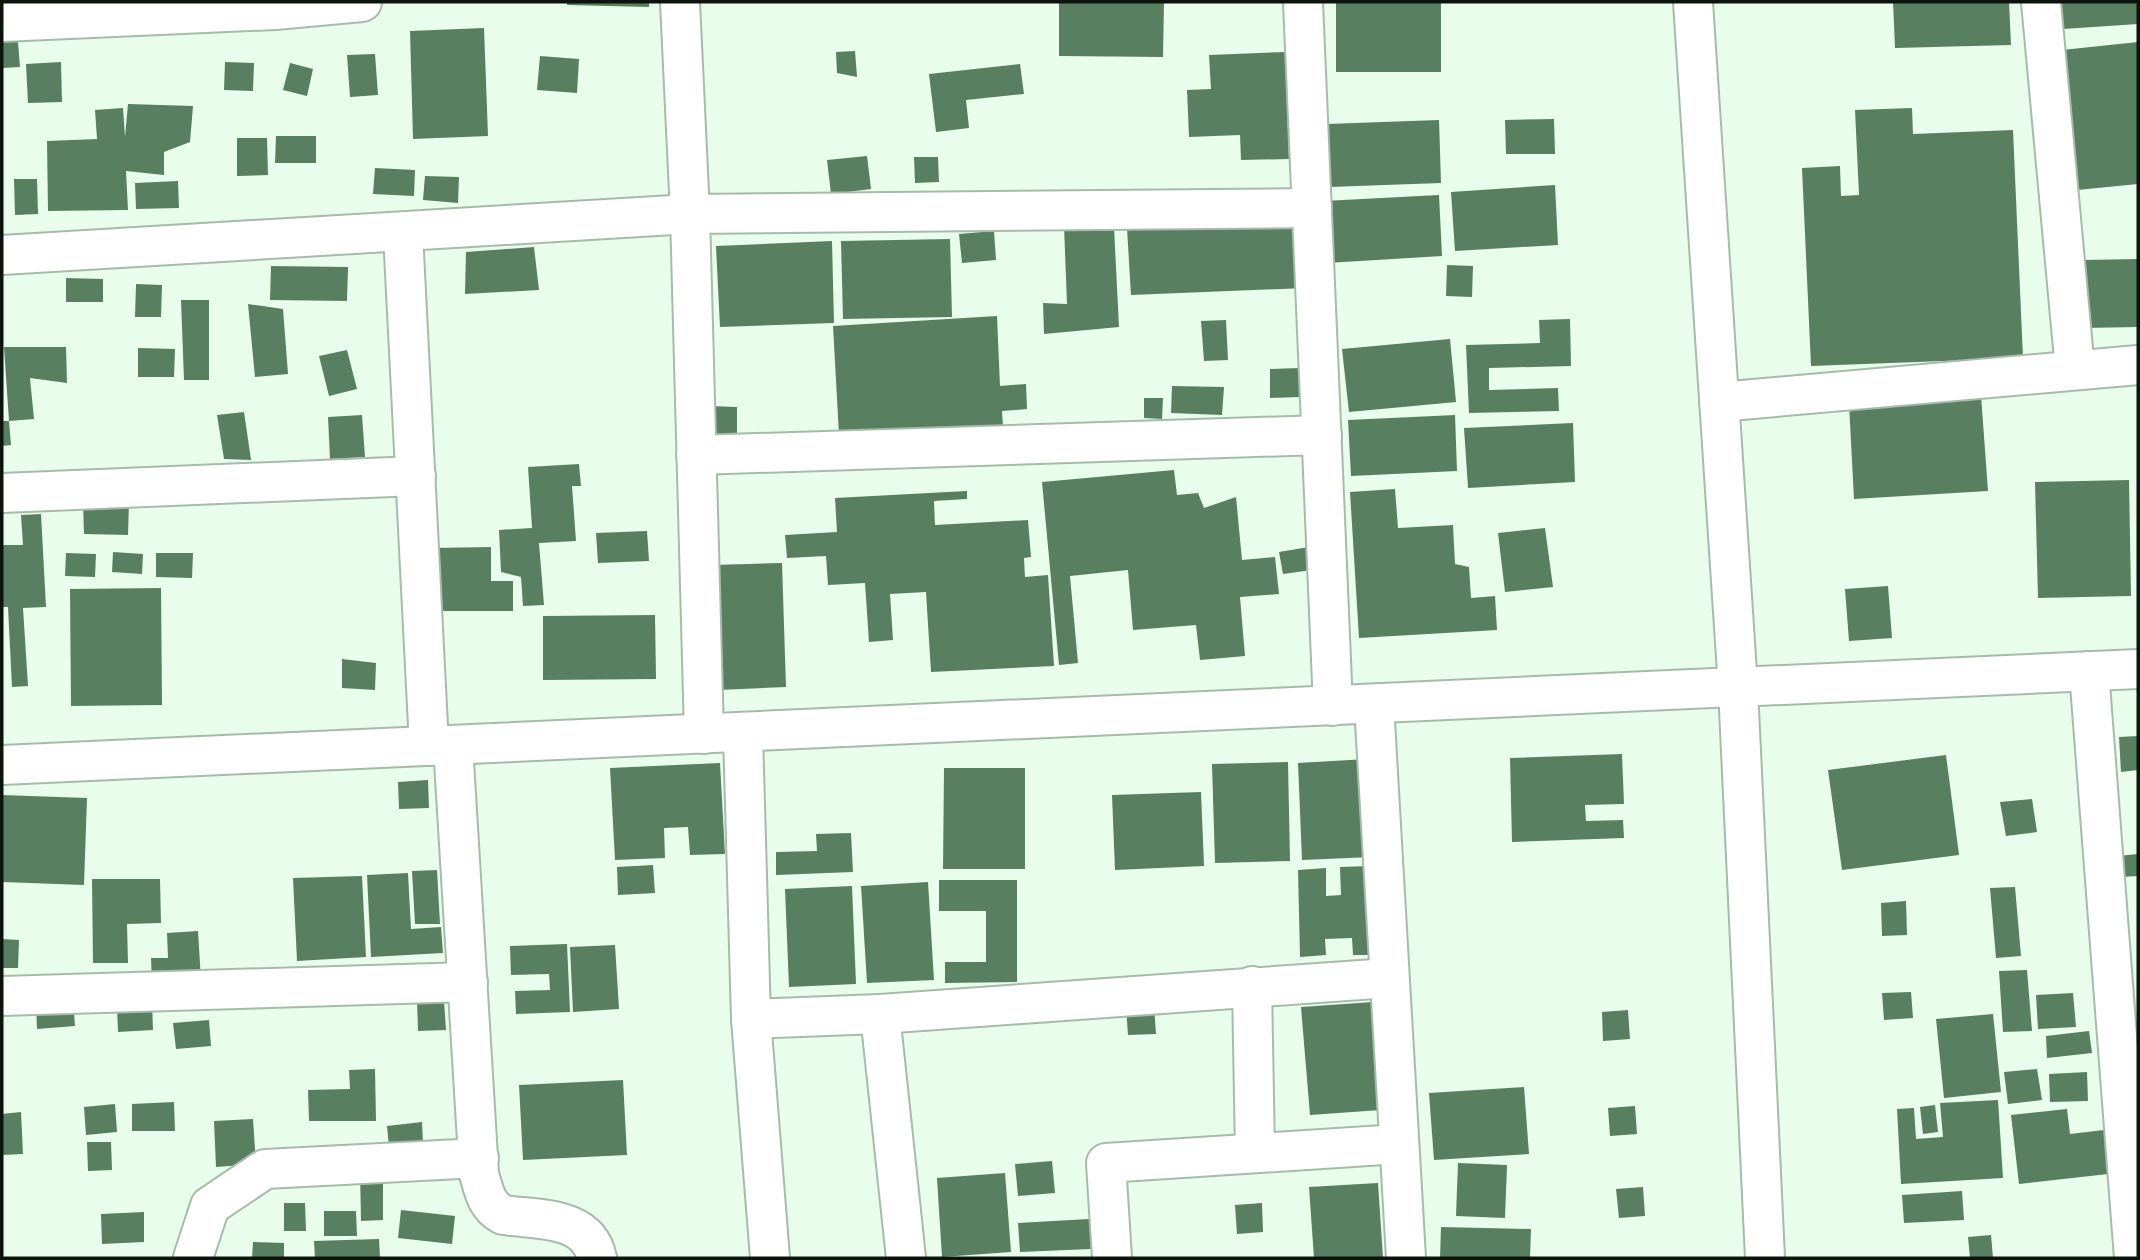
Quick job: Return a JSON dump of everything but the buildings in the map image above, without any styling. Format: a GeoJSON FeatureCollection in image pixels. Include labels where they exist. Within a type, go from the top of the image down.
{"type":"FeatureCollection","features":[{"type":"Feature","properties":{"kind":"street"},"geometry":{"type":"LineString","coordinates":[[2,22],[275,10],[362,2]]}},
{"type":"Feature","properties":{"kind":"street"},"geometry":{"type":"LineString","coordinates":[[680,2],[690,214],[704,734]]}},
{"type":"Feature","properties":{"kind":"street"},"geometry":{"type":"LineString","coordinates":[[1303,2],[1333,706]]}},
{"type":"Feature","properties":{"kind":"street"},"geometry":{"type":"LineString","coordinates":[[1693,2],[1738,688],[1765,1258]]}},
{"type":"Feature","properties":{"kind":"street"},"geometry":{"type":"LineString","coordinates":[[2041,2],[2075,370]]}},
{"type":"Feature","properties":{"kind":"street"},"geometry":{"type":"LineString","coordinates":[[2,255],[690,214],[1312,208]]}},
{"type":"Feature","properties":{"kind":"street"},"geometry":{"type":"LineString","coordinates":[[403,233],[416,476],[441,745],[468,982],[478,1158],[484,1190],[494,1210],[503,1215],[568,1225],[585,1231],[594,1243],[597,1258]]}},
{"type":"Feature","properties":{"kind":"street"},"geometry":{"type":"LineString","coordinates":[[1719,402],[2138,365]]}},
{"type":"Feature","properties":{"kind":"street"},"geometry":{"type":"LineString","coordinates":[[696,455],[1321,435]]}},
{"type":"Feature","properties":{"kind":"street"},"geometry":{"type":"LineString","coordinates":[[2,493],[416,476]]}},
{"type":"Feature","properties":{"kind":"street"},"geometry":{"type":"LineString","coordinates":[[2,765],[2138,669]]}},
{"type":"Feature","properties":{"kind":"street"},"geometry":{"type":"LineString","coordinates":[[2089,671],[2125,966],[2134,1258]]}},
{"type":"Feature","properties":{"kind":"street"},"geometry":{"type":"LineString","coordinates":[[1374,704],[1406,1258]]}},
{"type":"Feature","properties":{"kind":"street"},"geometry":{"type":"LineString","coordinates":[[743,733],[751,1019],[770,1258]]}},
{"type":"Feature","properties":{"kind":"street"},"geometry":{"type":"LineString","coordinates":[[751,1019],[880,1014],[1389,978]]}},
{"type":"Feature","properties":{"kind":"street"},"geometry":{"type":"LineString","coordinates":[[2,996],[468,982]]}},
{"type":"Feature","properties":{"kind":"street"},"geometry":{"type":"LineString","coordinates":[[1252,986],[1255,1153]]}},
{"type":"Feature","properties":{"kind":"street"},"geometry":{"type":"LineString","coordinates":[[880,1014],[906,1258]]}},
{"type":"Feature","properties":{"kind":"street"},"geometry":{"type":"LineString","coordinates":[[1112,1258],[1106,1163],[1399,1144]]}},
{"type":"Feature","properties":{"kind":"street"},"geometry":{"type":"LineString","coordinates":[[193,1258],[209,1206],[265,1169],[478,1158]]}}]}
